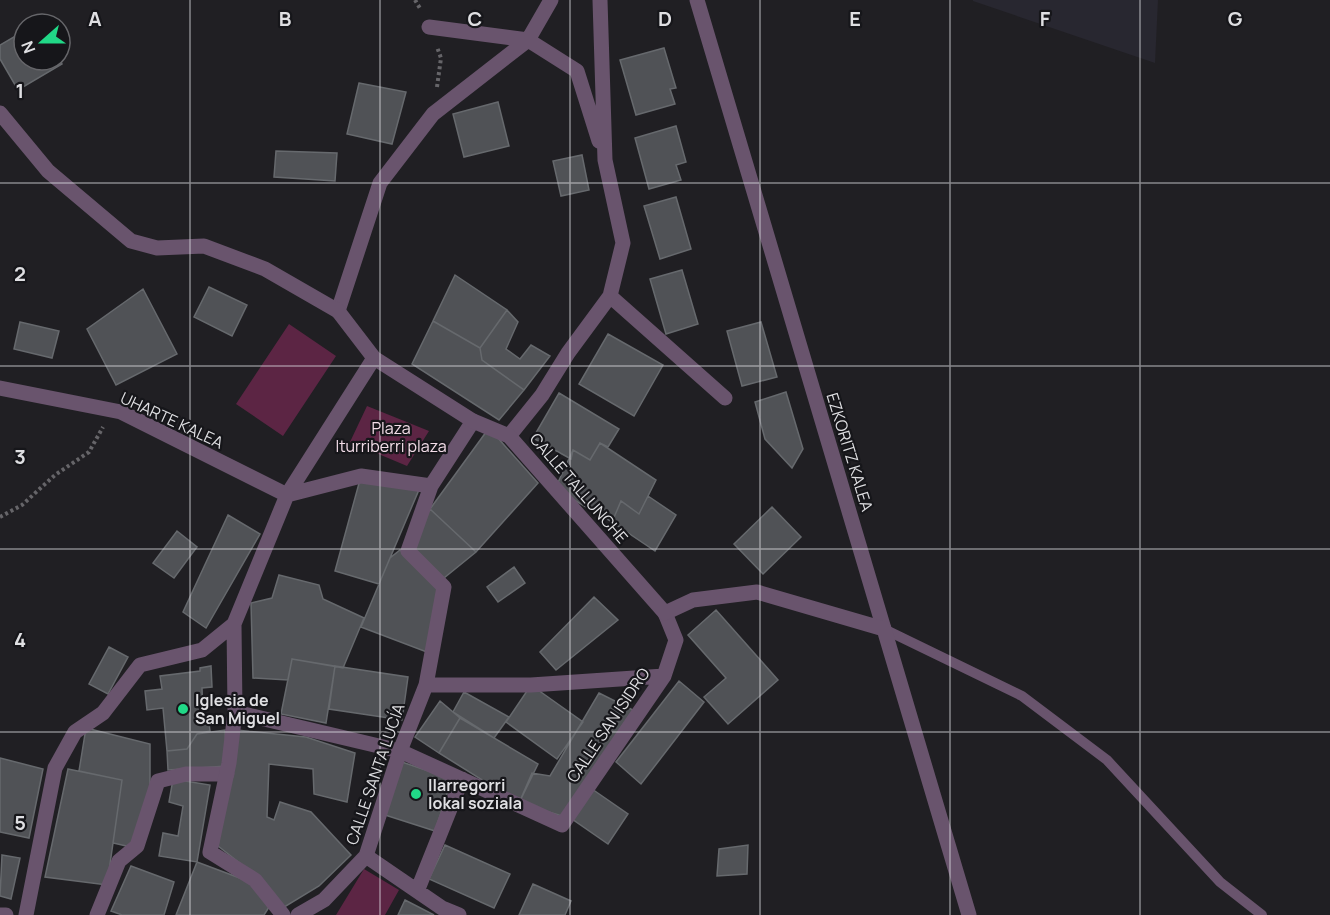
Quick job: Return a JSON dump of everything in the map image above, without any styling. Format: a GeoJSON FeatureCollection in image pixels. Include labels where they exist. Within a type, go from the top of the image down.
{"type":"FeatureCollection","features":[{"type":"Feature","properties":{"kind":"street"},"geometry":{"type":"LineString","coordinates":[[338,311],[380,183],[433,114],[528,40],[551,0]]}},
{"type":"Feature","properties":{"kind":"street","name":"CALLE TALLUNCHE"},"geometry":{"type":"LineString","coordinates":[[600,0],[605,160]]}},
{"type":"Feature","properties":{"kind":"street","name":"EZKORITZ KALEA"},"geometry":{"type":"LineString","coordinates":[[697,0],[969,915]]}},
{"type":"Feature","properties":{"kind":"street","name":"CALLE TALLUNCHE"},"geometry":{"type":"LineString","coordinates":[[429,27],[528,40],[577,71],[605,160],[623,243],[610,296],[568,353],[542,395],[508,436],[665,613],[675,640]]}},
{"type":"Feature","properties":{"kind":"street"},"geometry":{"type":"LineString","coordinates":[[0,112],[48,171],[131,241],[157,248],[204,246],[265,269],[338,311],[374,358],[473,421],[508,436]]}},
{"type":"Feature","properties":{"kind":"street"},"geometry":{"type":"LineString","coordinates":[[610,296],[725,398]]}},
{"type":"Feature","properties":{"kind":"street"},"geometry":{"type":"LineString","coordinates":[[283,915],[255,880],[210,852],[227,774],[235,712],[234,624],[287,495],[374,358]]}},
{"type":"Feature","properties":{"kind":"street","name":"UHARTE KALEA"},"geometry":{"type":"LineString","coordinates":[[0,388],[121,412],[287,495]]}},
{"type":"Feature","properties":{"kind":"street"},"geometry":{"type":"LineString","coordinates":[[287,495],[361,476],[431,486],[473,421]]}},
{"type":"Feature","properties":{"kind":"street","name":"CALLE SANTA LUCÍA"},"geometry":{"type":"LineString","coordinates":[[298,915],[324,900],[366,856],[400,751],[426,686],[444,587],[408,551],[431,486]]}},
{"type":"Feature","properties":{"kind":"street"},"geometry":{"type":"LineString","coordinates":[[665,613],[693,600],[757,591],[884,629]]}},
{"type":"Feature","properties":{"kind":"street"},"geometry":{"type":"LineString","coordinates":[[26,915],[55,768],[75,732],[103,712],[140,665],[202,650],[234,624]]}},
{"type":"Feature","properties":{"kind":"street","name":"CALLE SAN ISIDRO"},"geometry":{"type":"LineString","coordinates":[[462,779],[562,825],[664,676],[675,640]]}},
{"type":"Feature","properties":{"kind":"street"},"geometry":{"type":"LineString","coordinates":[[426,686],[531,685],[664,676]]}},
{"type":"Feature","properties":{"kind":"street"},"geometry":{"type":"LineString","coordinates":[[235,712],[400,751],[462,779],[418,889]]}},
{"type":"Feature","properties":{"kind":"street"},"geometry":{"type":"LineString","coordinates":[[98,915],[119,861],[137,846],[158,781],[186,774],[227,774]]}},
{"type":"Feature","properties":{"kind":"street"},"geometry":{"type":"LineString","coordinates":[[366,856],[418,889],[442,908],[459,915]]}},
{"type":"Feature","properties":{"kind":"street"},"geometry":{"type":"LineString","coordinates":[[0,915],[6,915]]}},
{"type":"Feature","properties":{"kind":"lane"},"geometry":{"type":"LineString","coordinates":[[884,629],[1022,696],[1107,760],[1220,882],[1262,915]]}},
{"type":"Feature","properties":{"kind":"path"},"geometry":{"type":"LineString","coordinates":[[416,0],[441,58],[433,114]]}},
{"type":"Feature","properties":{"kind":"path"},"geometry":{"type":"LineString","coordinates":[[0,517],[22,505],[55,475],[89,452],[99,436],[108,410]]}},
{"type":"Feature","properties":{"kind":"shaded area"},"geometry":{"type":"Polygon","coordinates":[[[973,0],[1158,0],[1155,63],[973,1],[973,0]]]}},
{"type":"Feature","properties":{"kind":"green space"},"geometry":{"type":"Polygon","coordinates":[[[289,324],[336,356],[283,436],[236,404],[289,324]]]}},
{"type":"Feature","properties":{"kind":"green space","name":"Plaza Iturriberri plaza"},"geometry":{"type":"Polygon","coordinates":[[[367,406],[429,431],[407,466],[350,442],[367,406]]]}},
{"type":"Feature","properties":{"kind":"green space"},"geometry":{"type":"Polygon","coordinates":[[[364,869],[399,890],[385,915],[336,915],[364,869]]]}},
{"type":"Feature","properties":{"kind":"building"},"geometry":{"type":"Polygon","coordinates":[[[12,38],[12,72],[48,72],[18,90],[0,59],[0,45],[12,38]]]}},
{"type":"Feature","properties":{"kind":"building"},"geometry":{"type":"Polygon","coordinates":[[[664,48],[676,88],[670,89],[675,104],[636,115],[620,60],[664,48]]]}},
{"type":"Feature","properties":{"kind":"building"},"geometry":{"type":"Polygon","coordinates":[[[359,83],[406,92],[392,144],[347,134],[359,83]]]}},
{"type":"Feature","properties":{"kind":"building"},"geometry":{"type":"Polygon","coordinates":[[[498,102],[509,146],[464,157],[453,114],[498,102]]]}},
{"type":"Feature","properties":{"kind":"building"},"geometry":{"type":"Polygon","coordinates":[[[676,126],[686,162],[676,165],[681,180],[649,189],[635,138],[676,126]]]}},
{"type":"Feature","properties":{"kind":"building"},"geometry":{"type":"Polygon","coordinates":[[[276,151],[337,153],[335,181],[274,177],[276,151]]]}},
{"type":"Feature","properties":{"kind":"building"},"geometry":{"type":"Polygon","coordinates":[[[582,155],[589,190],[561,196],[553,161],[582,155]]]}},
{"type":"Feature","properties":{"kind":"building"},"geometry":{"type":"Polygon","coordinates":[[[676,197],[691,249],[660,259],[644,206],[676,197]]]}},
{"type":"Feature","properties":{"kind":"building"},"geometry":{"type":"Polygon","coordinates":[[[682,270],[698,324],[666,334],[650,279],[682,270]]]}},
{"type":"Feature","properties":{"kind":"building"},"geometry":{"type":"Polygon","coordinates":[[[455,275],[507,310],[480,348],[433,321],[455,275]]]}},
{"type":"Feature","properties":{"kind":"building"},"geometry":{"type":"Polygon","coordinates":[[[209,287],[247,305],[232,336],[194,317],[209,287]]]}},
{"type":"Feature","properties":{"kind":"building"},"geometry":{"type":"Polygon","coordinates":[[[143,289],[177,354],[116,385],[87,329],[143,289]]]}},
{"type":"Feature","properties":{"kind":"building"},"geometry":{"type":"Polygon","coordinates":[[[507,310],[518,322],[506,349],[520,359],[531,345],[550,356],[524,390],[482,360],[480,348],[507,310]]]}},
{"type":"Feature","properties":{"kind":"building"},"geometry":{"type":"Polygon","coordinates":[[[433,321],[480,348],[482,360],[524,390],[499,420],[412,364],[433,321]]]}},
{"type":"Feature","properties":{"kind":"building"},"geometry":{"type":"Polygon","coordinates":[[[20,322],[59,331],[52,358],[14,349],[20,322]]]}},
{"type":"Feature","properties":{"kind":"building"},"geometry":{"type":"Polygon","coordinates":[[[761,322],[777,377],[742,386],[727,331],[761,322]]]}},
{"type":"Feature","properties":{"kind":"building"},"geometry":{"type":"Polygon","coordinates":[[[608,334],[663,365],[634,416],[579,384],[608,334]]]}},
{"type":"Feature","properties":{"kind":"building"},"geometry":{"type":"Polygon","coordinates":[[[786,392],[803,449],[792,468],[765,439],[755,402],[786,392]]]}},
{"type":"Feature","properties":{"kind":"building"},"geometry":{"type":"Polygon","coordinates":[[[559,393],[619,429],[608,447],[600,443],[590,460],[573,450],[571,459],[533,438],[559,393]]]}},
{"type":"Feature","properties":{"kind":"building"},"geometry":{"type":"Polygon","coordinates":[[[489,428],[538,483],[476,552],[430,509],[489,428]]]}},
{"type":"Feature","properties":{"kind":"building"},"geometry":{"type":"Polygon","coordinates":[[[600,443],[656,480],[639,514],[621,501],[612,522],[555,489],[573,450],[590,460],[600,443]]]}},
{"type":"Feature","properties":{"kind":"building"},"geometry":{"type":"Polygon","coordinates":[[[361,476],[421,485],[379,584],[335,571],[361,476]]]}},
{"type":"Feature","properties":{"kind":"building"},"geometry":{"type":"Polygon","coordinates":[[[648,496],[676,515],[655,551],[612,522],[621,501],[639,514],[648,496]]]}},
{"type":"Feature","properties":{"kind":"building"},"geometry":{"type":"Polygon","coordinates":[[[772,507],[801,537],[763,574],[734,544],[772,507]]]}},
{"type":"Feature","properties":{"kind":"building"},"geometry":{"type":"Polygon","coordinates":[[[430,509],[476,552],[439,582],[408,551],[430,509]]]}},
{"type":"Feature","properties":{"kind":"building"},"geometry":{"type":"Polygon","coordinates":[[[228,515],[260,534],[206,628],[183,612],[228,515]]]}},
{"type":"Feature","properties":{"kind":"building"},"geometry":{"type":"Polygon","coordinates":[[[177,531],[197,547],[174,578],[153,563],[177,531]]]}},
{"type":"Feature","properties":{"kind":"building"},"geometry":{"type":"Polygon","coordinates":[[[400,550],[444,587],[432,654],[361,627],[390,558],[400,550]]]}},
{"type":"Feature","properties":{"kind":"building"},"geometry":{"type":"Polygon","coordinates":[[[514,567],[525,583],[498,602],[487,587],[514,567]]]}},
{"type":"Feature","properties":{"kind":"building"},"geometry":{"type":"Polygon","coordinates":[[[279,575],[319,585],[323,599],[364,618],[343,668],[292,659],[288,680],[253,678],[251,603],[272,598],[279,575]]]}},
{"type":"Feature","properties":{"kind":"building"},"geometry":{"type":"Polygon","coordinates":[[[594,597],[618,620],[556,670],[540,652],[594,597]]]}},
{"type":"Feature","properties":{"kind":"building"},"geometry":{"type":"Polygon","coordinates":[[[716,610],[778,680],[728,724],[704,697],[726,678],[688,635],[716,610]]]}},
{"type":"Feature","properties":{"kind":"building"},"geometry":{"type":"Polygon","coordinates":[[[109,647],[128,657],[108,694],[89,684],[109,647]]]}},
{"type":"Feature","properties":{"kind":"building"},"geometry":{"type":"Polygon","coordinates":[[[292,659],[335,666],[326,723],[281,714],[292,659]]]}},
{"type":"Feature","properties":{"kind":"building","name":"Iglesia de San Miguel"},"geometry":{"type":"Polygon","coordinates":[[[211,666],[212,687],[202,688],[203,716],[208,716],[210,731],[197,734],[187,749],[167,751],[163,708],[147,710],[145,691],[162,689],[160,676],[200,671],[200,668],[211,666]]]}},
{"type":"Feature","properties":{"kind":"building"},"geometry":{"type":"Polygon","coordinates":[[[335,666],[408,677],[402,720],[329,709],[335,666]]]}},
{"type":"Feature","properties":{"kind":"building"},"geometry":{"type":"Polygon","coordinates":[[[679,681],[704,702],[641,784],[616,762],[679,681]]]}},
{"type":"Feature","properties":{"kind":"building"},"geometry":{"type":"Polygon","coordinates":[[[531,685],[583,722],[557,759],[506,722],[531,685]]]}},
{"type":"Feature","properties":{"kind":"building"},"geometry":{"type":"Polygon","coordinates":[[[464,692],[509,717],[494,738],[453,712],[464,692]]]}},
{"type":"Feature","properties":{"kind":"building"},"geometry":{"type":"Polygon","coordinates":[[[599,693],[633,710],[562,816],[519,803],[532,773],[550,776],[599,693]]]}},
{"type":"Feature","properties":{"kind":"building"},"geometry":{"type":"Polygon","coordinates":[[[440,701],[460,718],[439,753],[415,737],[440,701]]]}},
{"type":"Feature","properties":{"kind":"building"},"geometry":{"type":"Polygon","coordinates":[[[460,718],[538,764],[519,803],[439,753],[460,718]]]}},
{"type":"Feature","properties":{"kind":"building"},"geometry":{"type":"Polygon","coordinates":[[[86,728],[150,744],[150,793],[131,847],[113,843],[122,780],[79,771],[86,728]]]}},
{"type":"Feature","properties":{"kind":"building"},"geometry":{"type":"Polygon","coordinates":[[[225,730],[227,766],[168,770],[167,751],[187,749],[197,734],[225,730]]]}},
{"type":"Feature","properties":{"kind":"building"},"geometry":{"type":"Polygon","coordinates":[[[236,730],[306,737],[355,753],[347,802],[314,794],[313,769],[269,764],[267,817],[274,820],[280,802],[311,812],[351,855],[319,886],[281,909],[255,875],[218,846],[236,730]]]}},
{"type":"Feature","properties":{"kind":"building"},"geometry":{"type":"Polygon","coordinates":[[[0,758],[43,769],[29,838],[0,832],[0,758]]]}},
{"type":"Feature","properties":{"kind":"building"},"geometry":{"type":"Polygon","coordinates":[[[402,762],[452,779],[435,831],[385,815],[402,762]]]}},
{"type":"Feature","properties":{"kind":"building"},"geometry":{"type":"Polygon","coordinates":[[[68,769],[122,780],[107,885],[45,877],[68,769]]]}},
{"type":"Feature","properties":{"kind":"building"},"geometry":{"type":"Polygon","coordinates":[[[173,779],[210,785],[197,862],[159,856],[163,833],[178,836],[183,806],[169,802],[173,779]]]}},
{"type":"Feature","properties":{"kind":"building"},"geometry":{"type":"Polygon","coordinates":[[[592,789],[628,814],[608,844],[572,819],[592,789]]]}},
{"type":"Feature","properties":{"kind":"building"},"geometry":{"type":"Polygon","coordinates":[[[445,845],[510,874],[494,908],[429,879],[445,845]]]}},
{"type":"Feature","properties":{"kind":"building"},"geometry":{"type":"Polygon","coordinates":[[[748,845],[747,874],[717,876],[719,849],[748,845]]]}},
{"type":"Feature","properties":{"kind":"building"},"geometry":{"type":"Polygon","coordinates":[[[2,855],[20,858],[11,899],[0,896],[2,855]]]}},
{"type":"Feature","properties":{"kind":"building"},"geometry":{"type":"Polygon","coordinates":[[[197,862],[253,883],[271,904],[264,915],[176,915],[197,862]]]}},
{"type":"Feature","properties":{"kind":"building"},"geometry":{"type":"Polygon","coordinates":[[[131,866],[174,882],[164,915],[122,915],[111,911],[131,866]]]}},
{"type":"Feature","properties":{"kind":"building"},"geometry":{"type":"Polygon","coordinates":[[[533,884],[571,901],[565,915],[519,915],[533,884]]]}},
{"type":"Feature","properties":{"kind":"building"},"geometry":{"type":"Polygon","coordinates":[[[405,900],[434,915],[398,915],[405,900]]]}},
{"type":"Feature","properties":{"kind":"place","name":"Iglesia de San Miguel"},"geometry":{"type":"Point","coordinates":[183,709]}},
{"type":"Feature","properties":{"kind":"place","name":"Ilarregorri lokal soziala"},"geometry":{"type":"Point","coordinates":[416,794]}}]}
